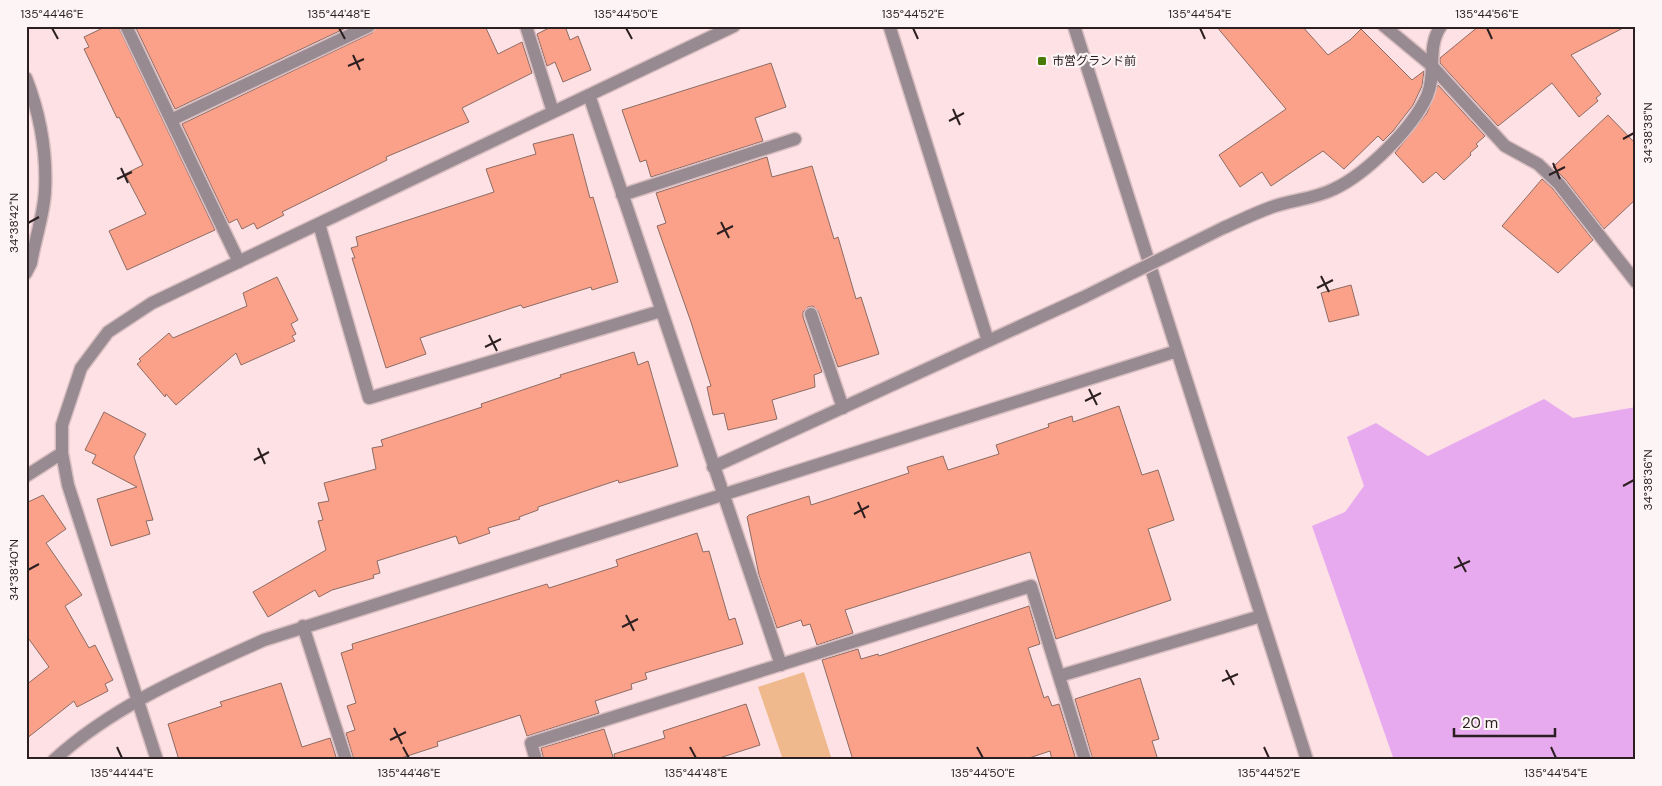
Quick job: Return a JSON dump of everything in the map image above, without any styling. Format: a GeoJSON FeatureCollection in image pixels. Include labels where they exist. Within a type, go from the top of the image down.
{"type":"FeatureCollection","features":[{"type":"Feature","properties":{"kind":"street"},"geometry":{"type":"LineString","coordinates":[[126,26],[239,262]]}},
{"type":"Feature","properties":{"kind":"street"},"geometry":{"type":"LineString","coordinates":[[171,120],[369,26]]}},
{"type":"Feature","properties":{"kind":"street"},"geometry":{"type":"LineString","coordinates":[[526,26],[553,112]]}},
{"type":"Feature","properties":{"kind":"street"},"geometry":{"type":"LineString","coordinates":[[157,760],[68,485],[62,453],[62,425],[81,368],[108,332],[152,302],[734,26]]}},
{"type":"Feature","properties":{"kind":"street"},"geometry":{"type":"LineString","coordinates":[[1074,26],[1306,760]]}},
{"type":"Feature","properties":{"kind":"street"},"geometry":{"type":"LineString","coordinates":[[1384,26],[1432,65],[1505,146],[1538,164],[1559,184],[1636,282]]}},
{"type":"Feature","properties":{"kind":"street"},"geometry":{"type":"LineString","coordinates":[[713,467],[1084,297],[1223,228],[1273,206],[1308,199],[1334,189],[1365,168],[1392,145],[1427,96],[1432,65],[1432,49],[1436,32],[1441,26]]}},
{"type":"Feature","properties":{"kind":"street"},"geometry":{"type":"LineString","coordinates":[[890,28],[988,341]]}},
{"type":"Feature","properties":{"kind":"street"},"geometry":{"type":"LineString","coordinates":[[26,78],[38,110],[43,145],[45,192],[31,263],[26,273]]}},
{"type":"Feature","properties":{"kind":"street"},"geometry":{"type":"LineString","coordinates":[[589,95],[781,665]]}},
{"type":"Feature","properties":{"kind":"street"},"geometry":{"type":"LineString","coordinates":[[622,195],[795,139]]}},
{"type":"Feature","properties":{"kind":"street"},"geometry":{"type":"LineString","coordinates":[[319,224],[369,398],[661,311]]}},
{"type":"Feature","properties":{"kind":"street"},"geometry":{"type":"LineString","coordinates":[[811,314],[844,408]]}},
{"type":"Feature","properties":{"kind":"street"},"geometry":{"type":"LineString","coordinates":[[54,760],[106,721],[163,686],[264,640],[303,626],[1177,351]]}},
{"type":"Feature","properties":{"kind":"street"},"geometry":{"type":"LineString","coordinates":[[26,476],[62,453]]}},
{"type":"Feature","properties":{"kind":"street"},"geometry":{"type":"LineString","coordinates":[[536,760],[531,743],[1031,586],[1085,760]]}},
{"type":"Feature","properties":{"kind":"street"},"geometry":{"type":"LineString","coordinates":[[1060,676],[1261,616]]}},
{"type":"Feature","properties":{"kind":"street"},"geometry":{"type":"LineString","coordinates":[[303,626],[346,760]]}},
{"type":"Feature","properties":{"kind":"shaded area"},"geometry":{"type":"Polygon","coordinates":[[[1544,399],[1573,418],[1636,407],[1636,760],[1394,760],[1312,526],[1345,512],[1364,486],[1347,437],[1376,423],[1428,456],[1544,399]]]}},
{"type":"Feature","properties":{"kind":"shaded area"},"geometry":{"type":"Polygon","coordinates":[[[804,672],[832,760],[783,760],[758,687],[804,672]]]}},
{"type":"Feature","properties":{"kind":"building"},"geometry":{"type":"Polygon","coordinates":[[[107,26],[118,26],[215,230],[127,270],[109,231],[146,214],[125,174],[143,165],[119,117],[117,118],[84,49],[89,47],[84,37],[107,26]]]}},
{"type":"Feature","properties":{"kind":"building"},"geometry":{"type":"Polygon","coordinates":[[[135,26],[350,26],[175,109],[135,26]]]}},
{"type":"Feature","properties":{"kind":"building"},"geometry":{"type":"Polygon","coordinates":[[[377,26],[485,26],[498,54],[522,42],[532,73],[462,108],[469,122],[386,157],[387,160],[282,212],[284,215],[257,229],[254,223],[242,229],[237,219],[229,223],[182,124],[372,33],[377,26]]]}},
{"type":"Feature","properties":{"kind":"building"},"geometry":{"type":"Polygon","coordinates":[[[553,26],[565,26],[570,40],[578,36],[591,70],[563,82],[555,62],[547,66],[537,34],[553,26]]]}},
{"type":"Feature","properties":{"kind":"building"},"geometry":{"type":"Polygon","coordinates":[[[1216,26],[1302,26],[1328,55],[1350,40],[1361,29],[1412,80],[1424,71],[1422,86],[1413,105],[1393,131],[1383,141],[1378,136],[1344,169],[1323,151],[1271,186],[1262,172],[1240,187],[1219,155],[1286,109],[1216,26]]]}},
{"type":"Feature","properties":{"kind":"building"},"geometry":{"type":"Polygon","coordinates":[[[1479,26],[1627,26],[1571,55],[1601,94],[1596,98],[1598,101],[1579,117],[1552,83],[1498,126],[1440,63],[1440,58],[1479,26]]]}},
{"type":"Feature","properties":{"kind":"building"},"geometry":{"type":"Polygon","coordinates":[[[771,63],[786,107],[755,118],[763,141],[651,177],[646,160],[640,162],[622,110],[771,63]]]}},
{"type":"Feature","properties":{"kind":"building"},"geometry":{"type":"Polygon","coordinates":[[[1438,85],[1485,136],[1476,144],[1478,146],[1470,153],[1471,155],[1444,180],[1436,172],[1423,183],[1395,153],[1427,113],[1438,85]]]}},
{"type":"Feature","properties":{"kind":"building"},"geometry":{"type":"Polygon","coordinates":[[[1608,115],[1636,144],[1636,199],[1604,229],[1565,179],[1553,167],[1608,115]]]}},
{"type":"Feature","properties":{"kind":"building"},"geometry":{"type":"Polygon","coordinates":[[[573,134],[590,198],[593,197],[618,282],[592,290],[591,287],[523,308],[521,305],[420,338],[426,354],[386,368],[352,258],[355,258],[351,248],[358,246],[356,237],[494,192],[486,169],[536,154],[533,144],[573,134]]]}},
{"type":"Feature","properties":{"kind":"building"},"geometry":{"type":"Polygon","coordinates":[[[767,157],[772,177],[812,166],[834,239],[838,237],[856,299],[861,297],[879,354],[838,367],[818,311],[813,306],[808,307],[803,312],[803,317],[822,372],[814,375],[815,387],[772,400],[777,419],[728,430],[724,413],[713,415],[707,387],[711,386],[691,322],[657,226],[666,223],[656,193],[767,157]]]}},
{"type":"Feature","properties":{"kind":"building"},"geometry":{"type":"Polygon","coordinates":[[[1542,179],[1553,189],[1593,240],[1558,273],[1502,226],[1542,179]]]}},
{"type":"Feature","properties":{"kind":"building"},"geometry":{"type":"Polygon","coordinates":[[[277,277],[298,320],[291,324],[296,334],[292,336],[295,341],[241,365],[236,353],[176,405],[166,394],[165,397],[137,364],[141,361],[139,359],[169,333],[173,338],[247,306],[243,293],[277,277]]]}},
{"type":"Feature","properties":{"kind":"building"},"geometry":{"type":"Polygon","coordinates":[[[1351,285],[1359,315],[1329,322],[1321,293],[1351,285]]]}},
{"type":"Feature","properties":{"kind":"building"},"geometry":{"type":"Polygon","coordinates":[[[634,352],[638,365],[648,361],[678,466],[619,483],[618,480],[538,507],[538,510],[519,517],[520,519],[488,528],[490,533],[459,544],[456,536],[377,561],[380,573],[373,575],[374,578],[332,590],[319,597],[315,590],[268,617],[253,592],[326,550],[318,521],[323,520],[318,503],[329,501],[324,483],[376,469],[372,448],[383,446],[381,440],[482,407],[481,404],[561,377],[560,375],[634,352]]]}},
{"type":"Feature","properties":{"kind":"building"},"geometry":{"type":"Polygon","coordinates":[[[1119,406],[1142,475],[1158,470],[1174,520],[1148,529],[1171,600],[1056,639],[1030,552],[845,610],[853,633],[817,645],[810,624],[803,626],[801,620],[777,628],[759,575],[747,517],[749,515],[809,496],[811,505],[909,473],[907,467],[943,456],[948,470],[999,454],[996,445],[1049,427],[1048,424],[1072,416],[1073,422],[1119,406]]]}},
{"type":"Feature","properties":{"kind":"building"},"geometry":{"type":"Polygon","coordinates":[[[104,412],[146,434],[134,457],[153,520],[146,521],[150,534],[111,546],[97,499],[137,487],[92,463],[96,455],[85,450],[104,412]]]}},
{"type":"Feature","properties":{"kind":"building"},"geometry":{"type":"Polygon","coordinates":[[[43,495],[66,529],[46,543],[82,595],[65,606],[89,648],[95,645],[113,680],[105,684],[108,691],[77,707],[74,701],[26,739],[26,685],[49,667],[26,635],[26,503],[43,495]]]}},
{"type":"Feature","properties":{"kind":"building"},"geometry":{"type":"Polygon","coordinates":[[[697,533],[703,552],[709,551],[729,620],[735,618],[743,644],[645,673],[647,679],[631,684],[632,689],[595,701],[599,713],[527,736],[520,715],[437,742],[438,746],[395,760],[354,760],[346,733],[355,730],[347,706],[356,703],[341,653],[353,649],[352,644],[547,584],[549,588],[618,566],[616,560],[697,533]]]}},
{"type":"Feature","properties":{"kind":"building"},"geometry":{"type":"Polygon","coordinates":[[[1029,606],[1040,644],[1028,648],[1044,698],[1048,696],[1052,706],[1059,704],[1076,760],[1052,760],[1050,751],[1023,760],[853,760],[822,660],[858,649],[861,659],[878,654],[879,656],[1029,606]]]}},
{"type":"Feature","properties":{"kind":"building"},"geometry":{"type":"Polygon","coordinates":[[[1140,678],[1159,739],[1152,741],[1158,760],[1093,760],[1075,699],[1140,678]]]}},
{"type":"Feature","properties":{"kind":"building"},"geometry":{"type":"Polygon","coordinates":[[[281,683],[302,747],[330,738],[337,760],[179,760],[168,724],[222,706],[220,702],[281,683]]]}},
{"type":"Feature","properties":{"kind":"building"},"geometry":{"type":"Polygon","coordinates":[[[746,704],[760,745],[713,760],[615,760],[614,754],[665,738],[663,731],[746,704]]]}},
{"type":"Feature","properties":{"kind":"building"},"geometry":{"type":"Polygon","coordinates":[[[604,729],[614,760],[544,760],[541,748],[604,729]]]}},
{"type":"Feature","properties":{"kind":"place","name":"市営グランド前"},"geometry":{"type":"Point","coordinates":[1042,61]}}]}
